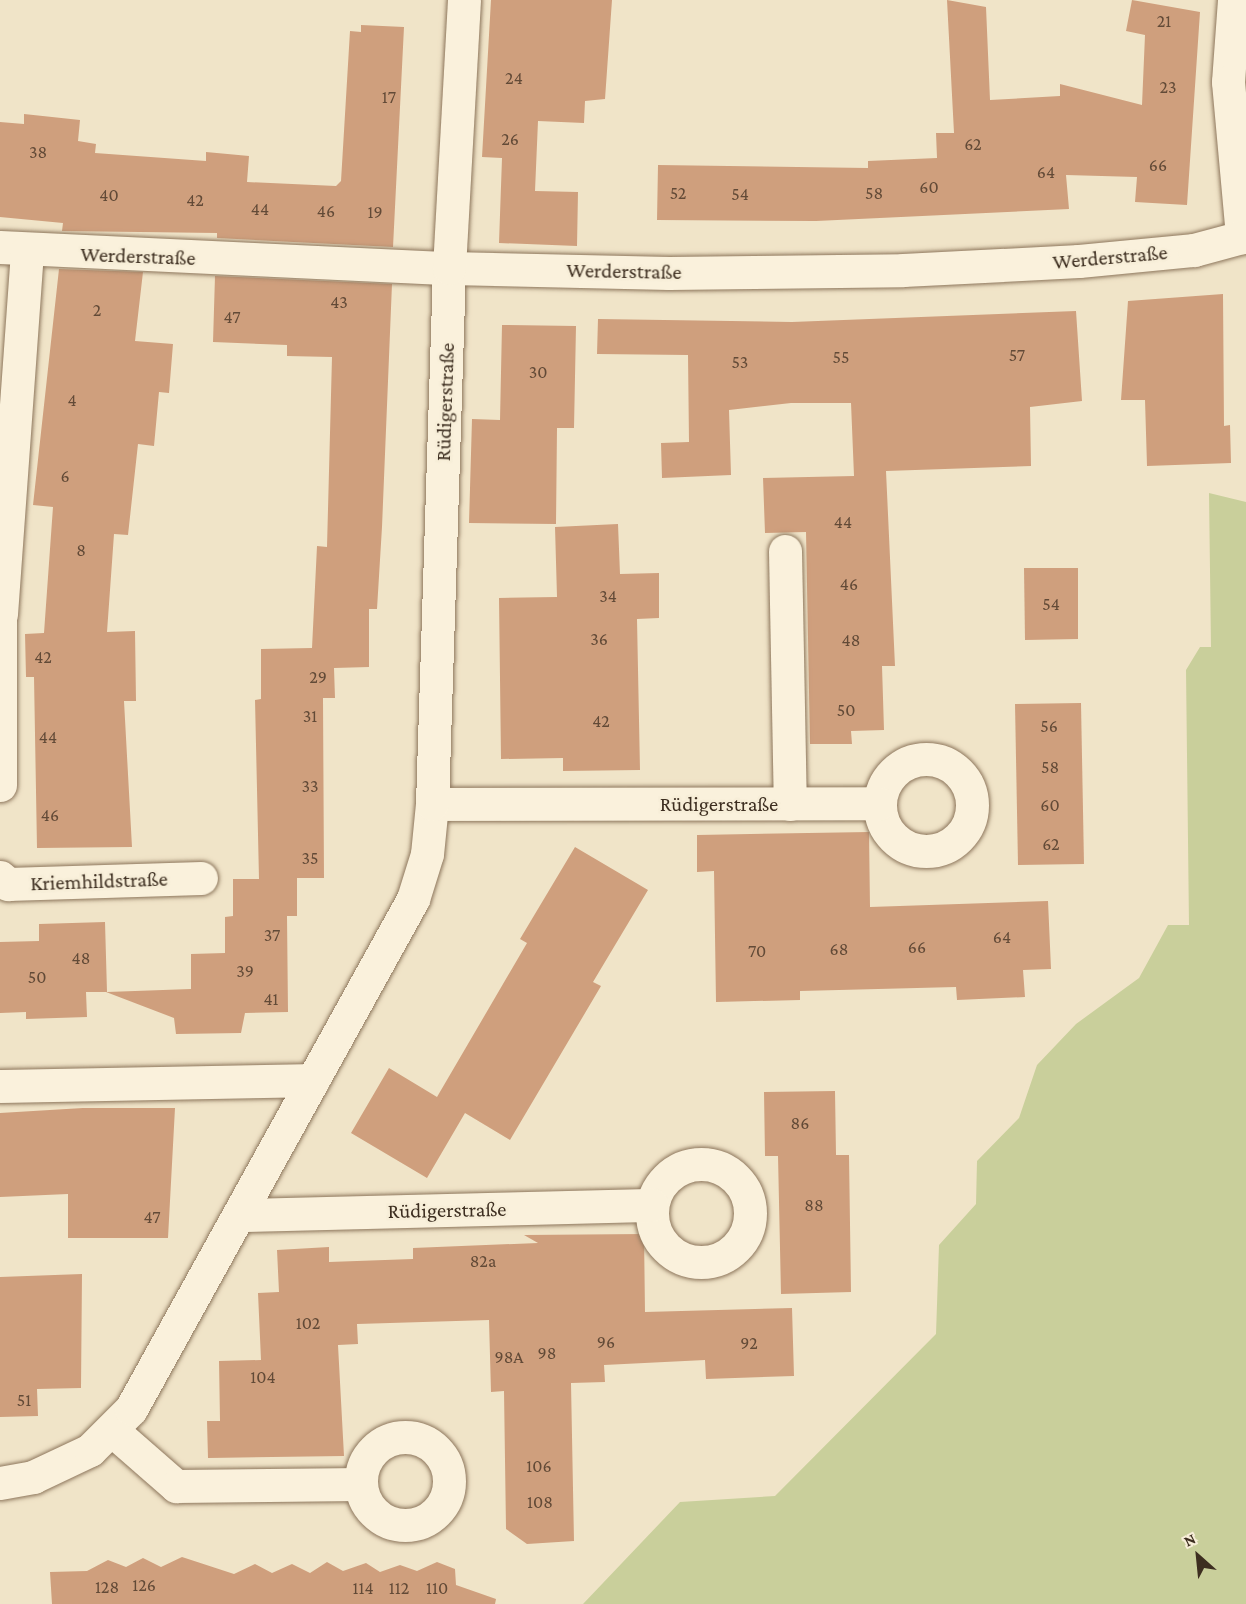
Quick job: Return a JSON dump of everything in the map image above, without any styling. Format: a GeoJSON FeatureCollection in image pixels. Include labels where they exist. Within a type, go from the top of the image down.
{"type":"FeatureCollection","features":[{"type":"Feature","properties":{"kind":"street","name":"Rüdigerstraße"},"geometry":{"type":"LineString","coordinates":[[0,1483],[33,1477],[64,1464],[113,1431],[131,1409],[242,1215],[313,1080],[413,899],[427,854],[432,804],[449,268],[464,0]]}},
{"type":"Feature","properties":{"kind":"street"},"geometry":{"type":"LineString","coordinates":[[1234,0],[1228,82],[1244,236]]}},
{"type":"Feature","properties":{"kind":"street","name":"Werderstraße"},"geometry":{"type":"LineString","coordinates":[[13,249],[449,268],[903,270],[1194,250],[1244,236]]}},
{"type":"Feature","properties":{"kind":"street"},"geometry":{"type":"LineString","coordinates":[[0,785],[0,614],[13,249]]}},
{"type":"Feature","properties":{"kind":"street","name":"Rüdigerstraße"},"geometry":{"type":"LineString","coordinates":[[785,551],[790,804]]}},
{"type":"Feature","properties":{"kind":"street","name":"Rüdigerstraße"},"geometry":{"type":"LineString","coordinates":[[432,804],[879,803]]}},
{"type":"Feature","properties":{"kind":"street","name":"Kriemhildstraße"},"geometry":{"type":"LineString","coordinates":[[0,877],[8,884],[201,878]]}},
{"type":"Feature","properties":{"kind":"street"},"geometry":{"type":"LineString","coordinates":[[0,1086],[313,1080]]}},
{"type":"Feature","properties":{"kind":"street","name":"Rüdigerstraße"},"geometry":{"type":"LineString","coordinates":[[242,1215],[652,1205]]}},
{"type":"Feature","properties":{"kind":"street"},"geometry":{"type":"LineString","coordinates":[[113,1431],[176,1486],[360,1484]]}},
{"type":"Feature","properties":{"kind":"green space"},"geometry":{"type":"Polygon","coordinates":[[[1209,493],[1246,502],[1246,1604],[583,1604],[680,1502],[775,1496],[936,1334],[939,1245],[976,1204],[977,1161],[1019,1118],[1037,1065],[1076,1024],[1139,978],[1168,925],[1189,925],[1186,670],[1200,647],[1211,647],[1209,493]]]}},
{"type":"Feature","properties":{"kind":"building"},"geometry":{"type":"Polygon","coordinates":[[[491,0],[612,0],[605,99],[585,101],[584,123],[538,121],[535,191],[578,192],[577,246],[499,243],[502,158],[482,157],[491,0]]]}},
{"type":"Feature","properties":{"kind":"building"},"geometry":{"type":"Polygon","coordinates":[[[947,0],[986,7],[990,100],[1060,96],[1060,84],[1142,105],[1145,35],[1126,31],[1132,0],[1200,12],[1187,205],[1135,202],[1137,177],[1066,175],[1069,209],[816,221],[657,220],[658,165],[868,168],[868,161],[937,158],[936,133],[954,133],[947,0]]]}},
{"type":"Feature","properties":{"kind":"building"},"geometry":{"type":"Polygon","coordinates":[[[361,25],[404,27],[393,247],[217,238],[217,233],[62,231],[63,223],[0,217],[0,122],[24,124],[24,114],[80,120],[78,141],[96,144],[95,153],[206,161],[206,152],[249,156],[247,182],[336,186],[341,181],[350,31],[361,32],[361,25]]]}},
{"type":"Feature","properties":{"kind":"building"},"geometry":{"type":"Polygon","coordinates":[[[59,269],[143,272],[135,341],[173,344],[169,393],[159,392],[154,446],[138,444],[128,535],[114,534],[107,632],[135,631],[136,701],[124,701],[132,847],[37,848],[34,677],[26,677],[25,634],[44,633],[53,507],[33,505],[59,269]]]}},
{"type":"Feature","properties":{"kind":"building"},"geometry":{"type":"Polygon","coordinates":[[[215,276],[392,284],[382,527],[377,609],[369,609],[369,667],[334,668],[335,698],[323,698],[324,878],[297,878],[297,916],[287,916],[288,1012],[245,1013],[241,1033],[176,1034],[174,1018],[106,992],[86,992],[87,1017],[26,1019],[26,1012],[0,1013],[0,942],[39,941],[39,924],[105,922],[107,992],[191,989],[191,954],[225,953],[225,917],[233,916],[233,879],[259,879],[255,700],[261,699],[261,649],[312,648],[317,546],[327,547],[332,357],[287,356],[287,345],[213,342],[215,276]]]}},
{"type":"Feature","properties":{"kind":"building"},"geometry":{"type":"Polygon","coordinates":[[[1223,294],[1224,426],[1230,425],[1231,463],[1147,466],[1145,400],[1121,400],[1128,301],[1223,294]]]}},
{"type":"Feature","properties":{"kind":"building"},"geometry":{"type":"Polygon","coordinates":[[[1076,311],[1082,401],[1030,407],[1031,466],[886,471],[895,666],[882,666],[884,730],[851,731],[852,744],[810,744],[806,532],[765,533],[763,478],[854,476],[851,403],[791,403],[729,410],[731,475],[662,478],[661,443],[689,442],[688,355],[597,354],[598,319],[792,322],[1076,311]]]}},
{"type":"Feature","properties":{"kind":"building"},"geometry":{"type":"Polygon","coordinates":[[[502,325],[576,326],[574,428],[557,428],[556,524],[469,523],[472,419],[500,420],[502,325]]]}},
{"type":"Feature","properties":{"kind":"building"},"geometry":{"type":"Polygon","coordinates":[[[618,524],[620,574],[659,573],[659,618],[637,619],[640,770],[563,771],[563,758],[501,759],[499,598],[557,597],[555,527],[618,524]]]}},
{"type":"Feature","properties":{"kind":"building"},"geometry":{"type":"Polygon","coordinates":[[[1024,568],[1078,568],[1078,639],[1025,640],[1024,568]]]}},
{"type":"Feature","properties":{"kind":"building"},"geometry":{"type":"Polygon","coordinates":[[[1081,703],[1084,864],[1018,865],[1015,704],[1081,703]]]}},
{"type":"Feature","properties":{"kind":"building"},"geometry":{"type":"Polygon","coordinates":[[[869,832],[870,907],[1048,901],[1051,969],[1023,970],[1025,997],[957,1000],[956,987],[800,991],[800,1000],[716,1002],[714,871],[697,872],[697,835],[869,832]]]}},
{"type":"Feature","properties":{"kind":"building"},"geometry":{"type":"Polygon","coordinates":[[[575,847],[648,890],[593,982],[601,986],[510,1140],[465,1113],[427,1178],[351,1133],[389,1068],[437,1097],[527,943],[520,939],[575,847]]]}},
{"type":"Feature","properties":{"kind":"building"},"geometry":{"type":"Polygon","coordinates":[[[835,1091],[836,1155],[849,1155],[851,1292],[781,1294],[778,1156],[765,1156],[764,1092],[835,1091]]]}},
{"type":"Feature","properties":{"kind":"building"},"geometry":{"type":"Polygon","coordinates":[[[83,1108],[175,1108],[168,1238],[68,1238],[68,1194],[0,1197],[0,1113],[83,1108]]]}},
{"type":"Feature","properties":{"kind":"building"},"geometry":{"type":"Polygon","coordinates":[[[644,1234],[645,1312],[792,1308],[794,1376],[706,1379],[705,1360],[604,1365],[605,1382],[571,1383],[574,1541],[527,1544],[506,1529],[504,1391],[491,1392],[489,1320],[357,1324],[358,1344],[338,1345],[344,1456],[208,1458],[207,1421],[220,1421],[219,1361],[261,1360],[258,1293],[279,1292],[277,1250],[329,1247],[329,1262],[413,1259],[413,1248],[538,1243],[524,1235],[644,1234]]]}},
{"type":"Feature","properties":{"kind":"building"},"geometry":{"type":"Polygon","coordinates":[[[82,1274],[81,1388],[37,1389],[38,1416],[0,1417],[0,1277],[82,1274]]]}},
{"type":"Feature","properties":{"kind":"building"},"geometry":{"type":"Polygon","coordinates":[[[182,1557],[234,1574],[255,1564],[272,1573],[292,1564],[310,1573],[327,1562],[343,1571],[366,1563],[380,1572],[400,1565],[417,1571],[437,1562],[455,1569],[456,1585],[496,1599],[495,1604],[52,1604],[50,1572],[87,1571],[108,1560],[126,1567],[143,1558],[161,1567],[182,1557]]]}}]}
